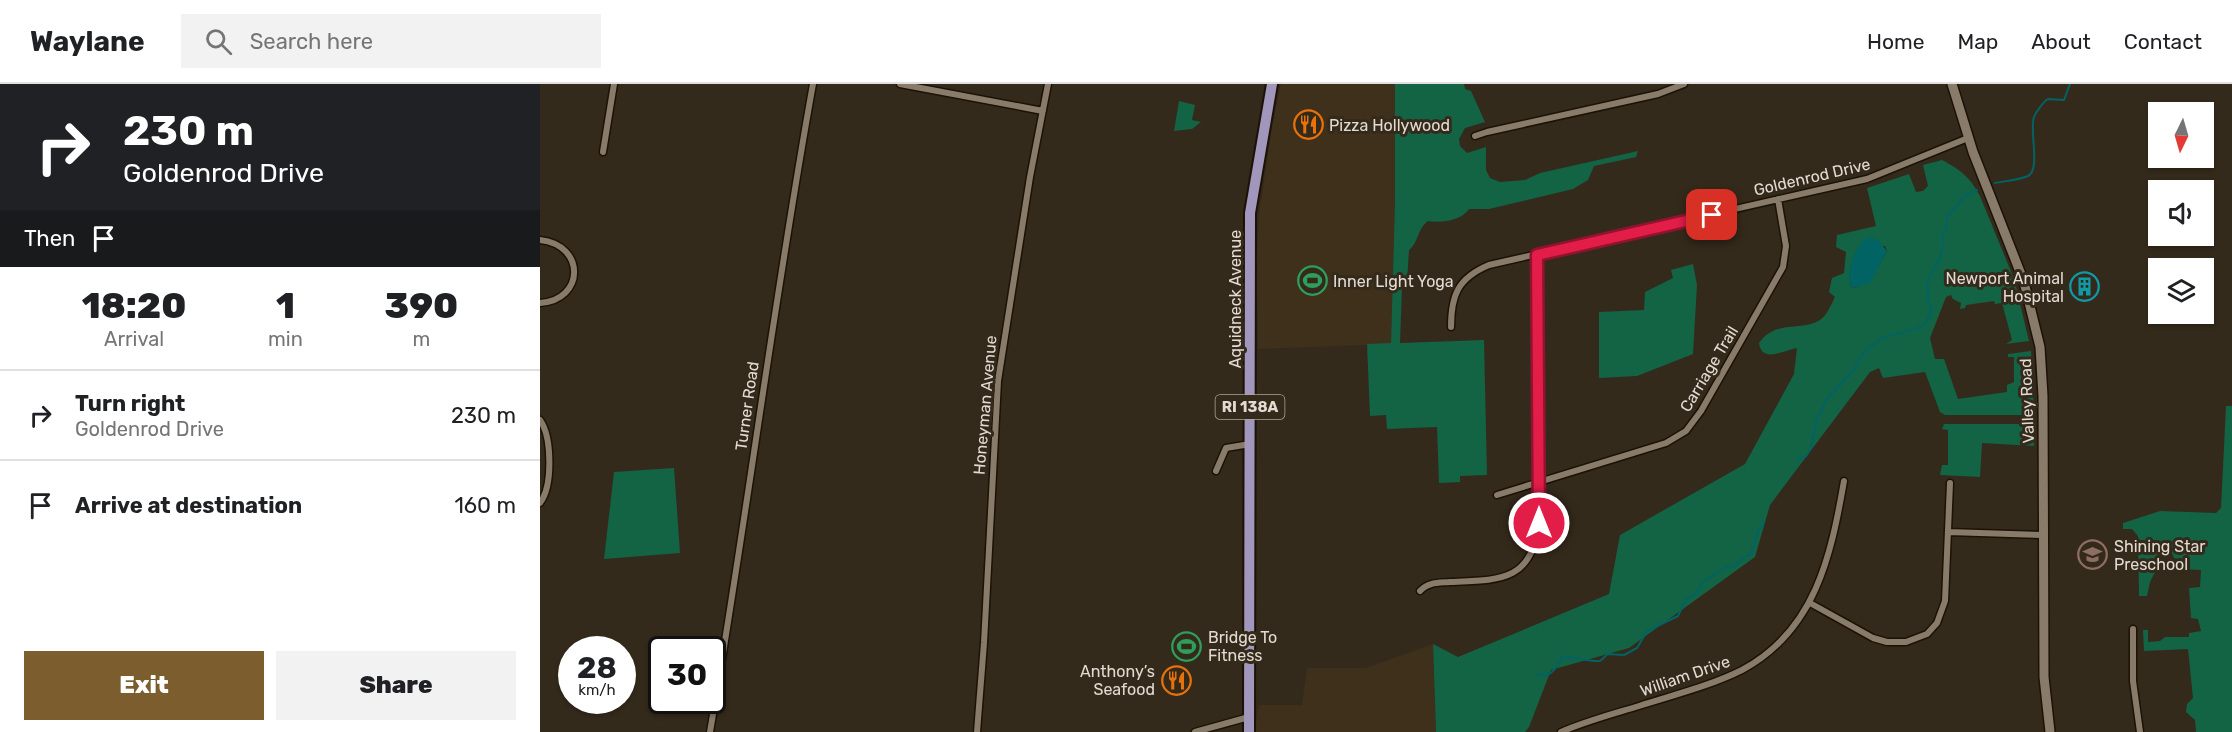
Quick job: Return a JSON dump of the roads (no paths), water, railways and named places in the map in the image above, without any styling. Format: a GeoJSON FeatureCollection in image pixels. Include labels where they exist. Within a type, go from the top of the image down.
{"type":"FeatureCollection","features":[{"type":"Feature","properties":{"kind":"main road","name":"Aquidneck Avenue"},"geometry":{"type":"LineString","coordinates":[[1249,732],[1250,213],[1272,84]]}},
{"type":"Feature","properties":{"kind":"main road","name":"Valley Road"},"geometry":{"type":"LineString","coordinates":[[1952,84],[1968,138],[2024,282],[2040,347],[2043,396],[2044,677],[2050,732]]}},
{"type":"Feature","properties":{"kind":"street"},"geometry":{"type":"LineString","coordinates":[[603,152],[614,84]]}},
{"type":"Feature","properties":{"kind":"street","name":"Turner Road"},"geometry":{"type":"LineString","coordinates":[[710,732],[734,593],[770,337],[813,84]]}},
{"type":"Feature","properties":{"kind":"street"},"geometry":{"type":"LineString","coordinates":[[900,84],[927,86],[1043,111]]}},
{"type":"Feature","properties":{"kind":"street","name":"Honeyman Avenue"},"geometry":{"type":"LineString","coordinates":[[977,732],[998,381],[1048,84]]}},
{"type":"Feature","properties":{"kind":"street"},"geometry":{"type":"LineString","coordinates":[[1474,136],[1658,94],[1684,84]]}},
{"type":"Feature","properties":{"kind":"street","name":"Goldenrod Drive"},"geometry":{"type":"LineString","coordinates":[[1451,327],[1451,309],[1458,288],[1472,273],[1489,265],[1867,179],[1968,138]]}},
{"type":"Feature","properties":{"kind":"street","name":"Carriage Trail"},"geometry":{"type":"LineString","coordinates":[[1497,495],[1666,443],[1677,438],[1695,422],[1783,267],[1786,246],[1778,200]]}},
{"type":"Feature","properties":{"kind":"street"},"geometry":{"type":"LineString","coordinates":[[540,240],[552,242],[564,249],[572,260],[574,270],[572,284],[566,293],[554,301],[540,303]]}},
{"type":"Feature","properties":{"kind":"street"},"geometry":{"type":"LineString","coordinates":[[1420,591],[1429,584],[1497,579],[1516,571],[1533,551],[1537,538],[1538,482],[1537,255]]}},
{"type":"Feature","properties":{"kind":"street"},"geometry":{"type":"LineString","coordinates":[[540,420],[546,435],[549,479],[547,490],[540,502]]}},
{"type":"Feature","properties":{"kind":"street"},"geometry":{"type":"LineString","coordinates":[[1216,471],[1226,447],[1250,444]]}},
{"type":"Feature","properties":{"kind":"street","name":"William Drive"},"geometry":{"type":"LineString","coordinates":[[1561,732],[1707,684],[1743,669],[1770,652],[1788,635],[1810,603],[1833,536],[1844,481]]}},
{"type":"Feature","properties":{"kind":"street"},"geometry":{"type":"LineString","coordinates":[[1810,603],[1880,640],[1906,642],[1927,634],[1937,623],[1945,601],[1950,483]]}},
{"type":"Feature","properties":{"kind":"street"},"geometry":{"type":"LineString","coordinates":[[1948,532],[2043,535]]}},
{"type":"Feature","properties":{"kind":"street"},"geometry":{"type":"LineString","coordinates":[[2133,629],[2133,681],[2140,732]]}},
{"type":"Feature","properties":{"kind":"street"},"geometry":{"type":"LineString","coordinates":[[1195,732],[1249,717]]}},
{"type":"Feature","properties":{"kind":"water"},"geometry":{"type":"Polygon","coordinates":[[[1869,237],[1878,240],[1887,251],[1870,283],[1854,288],[1850,280],[1853,258],[1864,240],[1869,237]]]}},
{"type":"Feature","properties":{"kind":"waterway"},"geometry":{"type":"LineString","coordinates":[[1995,183],[2028,176],[2032,172],[2034,117],[2048,99],[2064,100],[2070,84]]}},
{"type":"Feature","properties":{"kind":"waterway"},"geometry":{"type":"LineString","coordinates":[[1797,460],[1806,456],[1811,448],[1816,422],[1826,400],[1853,371],[1865,351],[1882,338],[1924,326],[1932,310],[1928,300],[1927,281],[1940,259],[1947,217],[1966,195],[1977,190]]}},
{"type":"Feature","properties":{"kind":"waterway"},"geometry":{"type":"LineString","coordinates":[[1537,675],[1550,673],[1556,668],[1562,656],[1600,661],[1608,654],[1624,655],[1637,648],[1647,631],[1678,616],[1686,599],[1696,594],[1703,581],[1727,566],[1733,567],[1746,556],[1751,555],[1758,530],[1763,526],[1763,519]]}},
{"type":"Feature","properties":{"kind":"place","name":"Pizza Hollywood"},"geometry":{"type":"Point","coordinates":[1308,125]}},
{"type":"Feature","properties":{"kind":"place","name":"Inner Light Yoga"},"geometry":{"type":"Point","coordinates":[1312,281]}},
{"type":"Feature","properties":{"kind":"place","name":"Newport Animal Hospital"},"geometry":{"type":"Point","coordinates":[2085,287]}},
{"type":"Feature","properties":{"kind":"place","name":"Shining Star Preschool"},"geometry":{"type":"Point","coordinates":[2093,555]}},
{"type":"Feature","properties":{"kind":"place","name":"Bridge To Fitness"},"geometry":{"type":"Point","coordinates":[1187,646]}},
{"type":"Feature","properties":{"kind":"place","name":"Anthony’s Seafood"},"geometry":{"type":"Point","coordinates":[1176,680]}}]}
